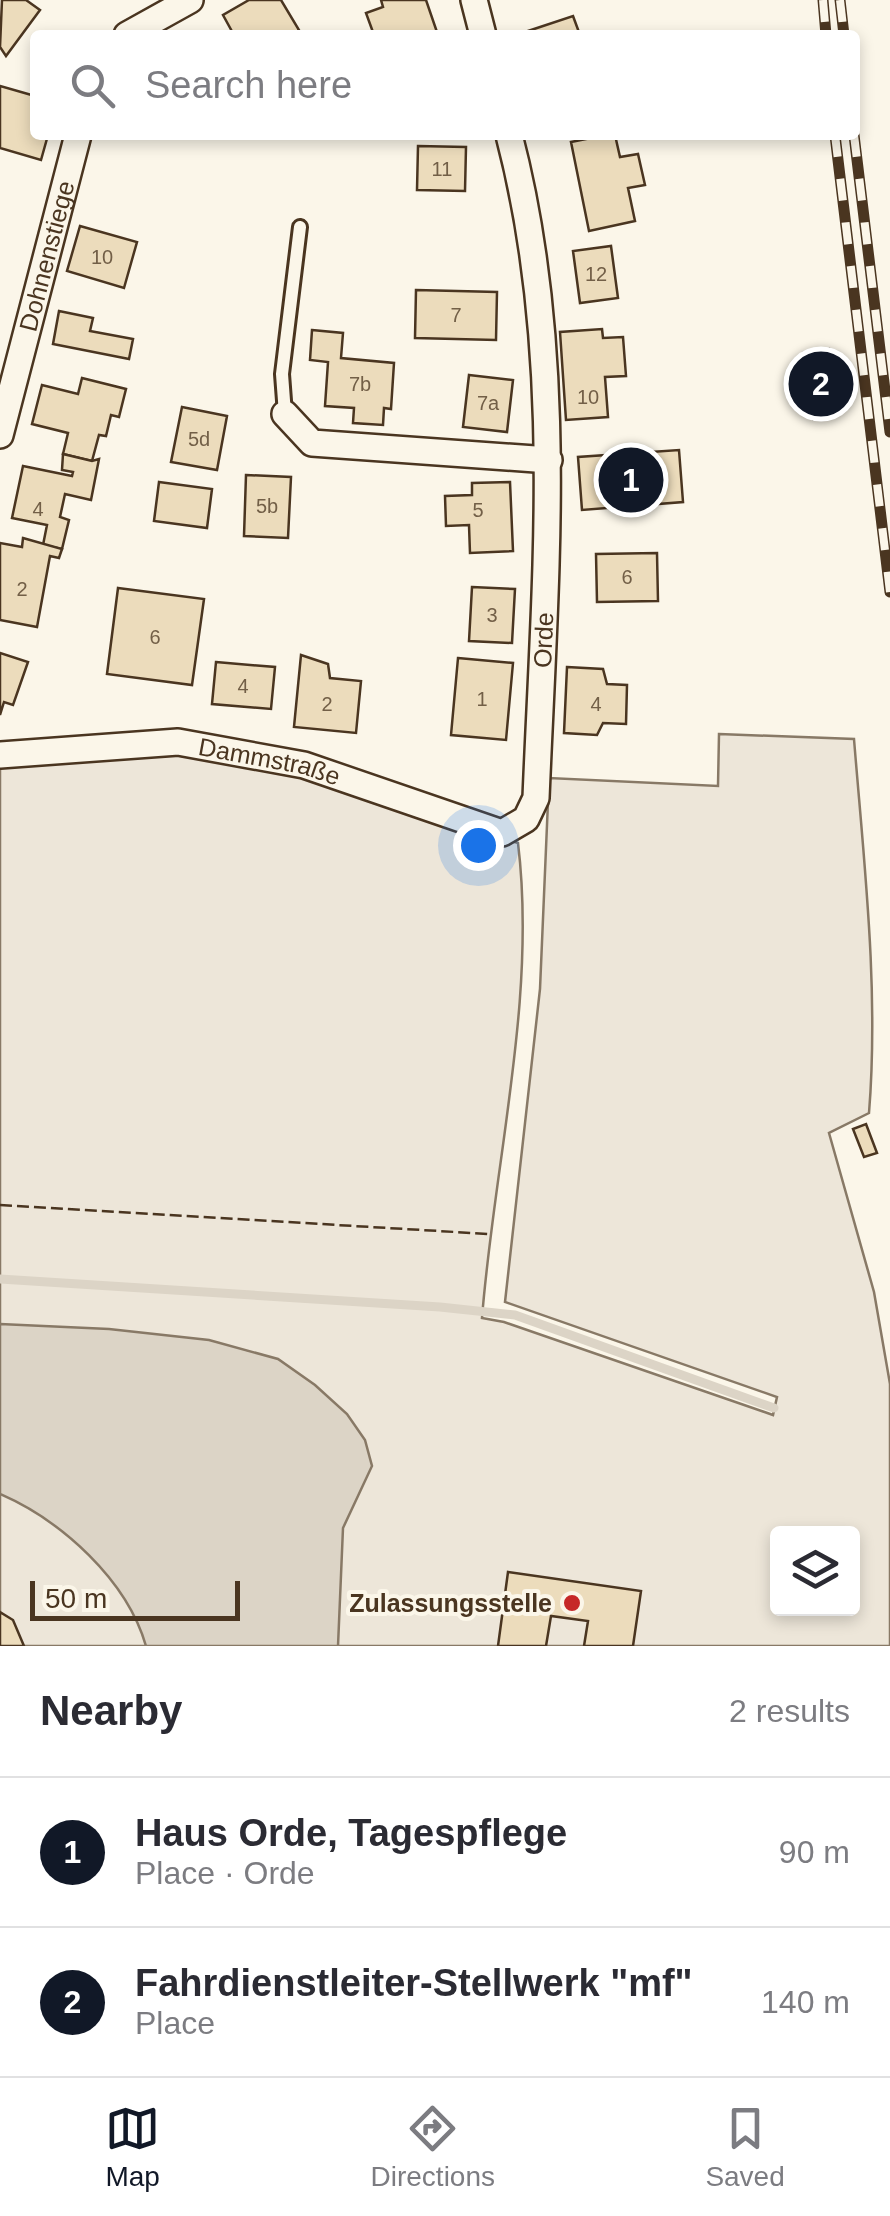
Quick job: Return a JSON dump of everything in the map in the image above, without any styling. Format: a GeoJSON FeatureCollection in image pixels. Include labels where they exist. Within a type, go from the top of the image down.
{"type":"FeatureCollection","features":[{"type":"Feature","properties":{"kind":"street"},"geometry":{"type":"LineString","coordinates":[[135,30],[190,0]]}},
{"type":"Feature","properties":{"kind":"street"},"geometry":{"type":"LineString","coordinates":[[474,0],[482,30]]}},
{"type":"Feature","properties":{"kind":"street","name":"Dohnenstiege"},"geometry":{"type":"LineString","coordinates":[[0,436],[77,140]]}},
{"type":"Feature","properties":{"kind":"street","name":"Orde"},"geometry":{"type":"LineString","coordinates":[[510,140],[532,234],[548,409],[536,798],[526,819]]}},
{"type":"Feature","properties":{"kind":"street"},"geometry":{"type":"LineString","coordinates":[[285,414],[312,444],[549,460]]}},
{"type":"Feature","properties":{"kind":"street","name":"Dammstraße"},"geometry":{"type":"LineString","coordinates":[[0,755],[178,742],[304,766],[502,833],[526,819]]}},
{"type":"Feature","properties":{"kind":"lane"},"geometry":{"type":"LineString","coordinates":[[285,414],[282,374],[300,226]]}},
{"type":"Feature","properties":{"kind":"shaded area"},"geometry":{"type":"Polygon","coordinates":[[[719,734],[854,739],[866,879],[872,1066],[869,1113],[829,1133],[874,1292],[890,1384],[890,1646],[0,1646],[0,765],[176,755],[303,776],[518,843],[522,961],[518,1021],[482,1318],[504,1322],[773,1415],[777,1397],[505,1302],[540,989],[549,778],[718,786],[719,734]]]}},
{"type":"Feature","properties":{"kind":"shaded area"},"geometry":{"type":"Polygon","coordinates":[[[0,1324],[109,1329],[209,1340],[278,1359],[347,1414],[365,1440],[372,1466],[343,1528],[338,1646],[146,1646],[124,1598],[89,1555],[46,1520],[0,1494],[0,1324]]]}},
{"type":"Feature","properties":{"kind":"building"},"geometry":{"type":"Polygon","coordinates":[[[2,0],[26,0],[40,10],[6,56],[0,47],[2,0]]]}},
{"type":"Feature","properties":{"kind":"building"},"geometry":{"type":"Polygon","coordinates":[[[249,0],[281,0],[299,30],[231,30],[223,15],[249,0]]]}},
{"type":"Feature","properties":{"kind":"building"},"geometry":{"type":"Polygon","coordinates":[[[381,0],[426,0],[436,30],[372,30],[366,13],[383,7],[381,0]]]}},
{"type":"Feature","properties":{"kind":"building"},"geometry":{"type":"Polygon","coordinates":[[[573,16],[578,30],[531,30],[573,16]]]}},
{"type":"Feature","properties":{"kind":"building"},"geometry":{"type":"Polygon","coordinates":[[[0,86],[30,95],[30,140],[47,140],[41,160],[0,148],[0,86]]]}},
{"type":"Feature","properties":{"kind":"building"},"geometry":{"type":"Polygon","coordinates":[[[616,140],[620,157],[638,154],[645,185],[628,188],[635,221],[589,231],[571,142],[616,140]]]}},
{"type":"Feature","properties":{"kind":"building"},"geometry":{"type":"Polygon","coordinates":[[[418,146],[466,147],[465,191],[417,190],[418,146]]]}},
{"type":"Feature","properties":{"kind":"building"},"geometry":{"type":"Polygon","coordinates":[[[80,226],[137,242],[124,288],[67,271],[80,226]]]}},
{"type":"Feature","properties":{"kind":"building"},"geometry":{"type":"Polygon","coordinates":[[[611,246],[618,298],[580,303],[573,251],[611,246]]]}},
{"type":"Feature","properties":{"kind":"building"},"geometry":{"type":"Polygon","coordinates":[[[416,290],[497,292],[496,340],[415,338],[416,290]]]}},
{"type":"Feature","properties":{"kind":"building"},"geometry":{"type":"Polygon","coordinates":[[[59,311],[93,318],[90,331],[133,339],[129,359],[53,344],[59,311]]]}},
{"type":"Feature","properties":{"kind":"building"},"geometry":{"type":"Polygon","coordinates":[[[602,329],[603,338],[623,337],[626,376],[605,377],[608,417],[566,420],[560,332],[602,329]]]}},
{"type":"Feature","properties":{"kind":"building"},"geometry":{"type":"Polygon","coordinates":[[[312,330],[343,333],[341,358],[394,363],[391,409],[384,408],[383,425],[353,423],[354,408],[325,406],[328,362],[310,360],[312,330]]]}},
{"type":"Feature","properties":{"kind":"building"},"geometry":{"type":"Polygon","coordinates":[[[829,349],[838,415],[813,419],[803,353],[829,349]]]}},
{"type":"Feature","properties":{"kind":"building"},"geometry":{"type":"Polygon","coordinates":[[[469,375],[513,380],[507,432],[463,427],[469,375]]]}},
{"type":"Feature","properties":{"kind":"building"},"geometry":{"type":"Polygon","coordinates":[[[82,378],[126,389],[119,417],[111,415],[106,436],[99,435],[92,461],[63,454],[68,433],[32,424],[42,385],[78,394],[82,378]]]}},
{"type":"Feature","properties":{"kind":"building"},"geometry":{"type":"Polygon","coordinates":[[[182,407],[227,416],[217,470],[171,462],[182,407]]]}},
{"type":"Feature","properties":{"kind":"building"},"geometry":{"type":"Polygon","coordinates":[[[679,450],[683,502],[582,510],[578,457],[679,450]]]}},
{"type":"Feature","properties":{"kind":"building"},"geometry":{"type":"Polygon","coordinates":[[[63,454],[99,459],[91,500],[65,494],[60,517],[69,520],[62,549],[43,545],[47,525],[12,518],[23,466],[72,476],[73,472],[62,470],[63,454]]]}},
{"type":"Feature","properties":{"kind":"building"},"geometry":{"type":"Polygon","coordinates":[[[246,475],[291,477],[288,538],[244,536],[246,475]]]}},
{"type":"Feature","properties":{"kind":"building"},"geometry":{"type":"Polygon","coordinates":[[[159,482],[212,489],[207,528],[154,521],[159,482]]]}},
{"type":"Feature","properties":{"kind":"building"},"geometry":{"type":"Polygon","coordinates":[[[510,482],[513,551],[470,553],[469,525],[446,526],[445,496],[472,495],[472,483],[510,482]]]}},
{"type":"Feature","properties":{"kind":"building"},"geometry":{"type":"Polygon","coordinates":[[[23,538],[62,549],[59,558],[50,556],[37,627],[0,620],[0,543],[22,547],[23,538]]]}},
{"type":"Feature","properties":{"kind":"building"},"geometry":{"type":"Polygon","coordinates":[[[657,553],[658,601],[597,602],[596,554],[657,553]]]}},
{"type":"Feature","properties":{"kind":"building"},"geometry":{"type":"Polygon","coordinates":[[[472,587],[515,589],[512,643],[469,641],[472,587]]]}},
{"type":"Feature","properties":{"kind":"building"},"geometry":{"type":"Polygon","coordinates":[[[118,588],[204,599],[192,685],[107,674],[118,588]]]}},
{"type":"Feature","properties":{"kind":"building"},"geometry":{"type":"Polygon","coordinates":[[[0,653],[28,662],[13,705],[4,702],[0,715],[0,653]]]}},
{"type":"Feature","properties":{"kind":"building"},"geometry":{"type":"Polygon","coordinates":[[[301,655],[328,664],[330,678],[361,681],[356,733],[294,727],[301,655]]]}},
{"type":"Feature","properties":{"kind":"building"},"geometry":{"type":"Polygon","coordinates":[[[458,658],[513,663],[506,740],[451,735],[458,658]]]}},
{"type":"Feature","properties":{"kind":"building"},"geometry":{"type":"Polygon","coordinates":[[[216,662],[275,667],[271,709],[212,704],[216,662]]]}},
{"type":"Feature","properties":{"kind":"building"},"geometry":{"type":"Polygon","coordinates":[[[567,667],[603,669],[607,684],[627,685],[626,724],[603,723],[597,735],[564,733],[567,667]]]}},
{"type":"Feature","properties":{"kind":"building"},"geometry":{"type":"Polygon","coordinates":[[[866,1124],[877,1153],[864,1157],[853,1129],[866,1124]]]}},
{"type":"Feature","properties":{"kind":"building","name":"Zulassungsstelle"},"geometry":{"type":"Polygon","coordinates":[[[508,1572],[641,1591],[633,1646],[584,1646],[588,1621],[551,1616],[546,1646],[498,1646],[508,1572]]]}},
{"type":"Feature","properties":{"kind":"building"},"geometry":{"type":"Polygon","coordinates":[[[0,1612],[13,1620],[24,1646],[0,1646],[0,1612]]]}},
{"type":"Feature","properties":{"kind":"waterway"},"geometry":{"type":"LineString","coordinates":[[0,1279],[515,1315],[774,1408]]}},
{"type":"Feature","properties":{"kind":"railway"},"geometry":{"type":"LineString","coordinates":[[823,0],[826,30]]}},
{"type":"Feature","properties":{"kind":"railway"},"geometry":{"type":"LineString","coordinates":[[840,0],[843,30]]}},
{"type":"Feature","properties":{"kind":"railway"},"geometry":{"type":"LineString","coordinates":[[836,140],[890,592]]}},
{"type":"Feature","properties":{"kind":"railway"},"geometry":{"type":"LineString","coordinates":[[855,140],[890,432]]}},
{"type":"Feature","properties":{"kind":"fence"},"geometry":{"type":"LineString","coordinates":[[0,1205],[489,1234]]}},
{"type":"Feature","properties":{"kind":"place","name":"Fahrdienstleiter-Stellwerk \"mf\""},"geometry":{"type":"Point","coordinates":[821,384]}},
{"type":"Feature","properties":{"kind":"place","name":"Haus Orde, Tagespflege"},"geometry":{"type":"Point","coordinates":[631,480]}},
{"type":"Feature","properties":{"kind":"place","name":"Zulassungsstelle"},"geometry":{"type":"Point","coordinates":[572,1603]}}]}
